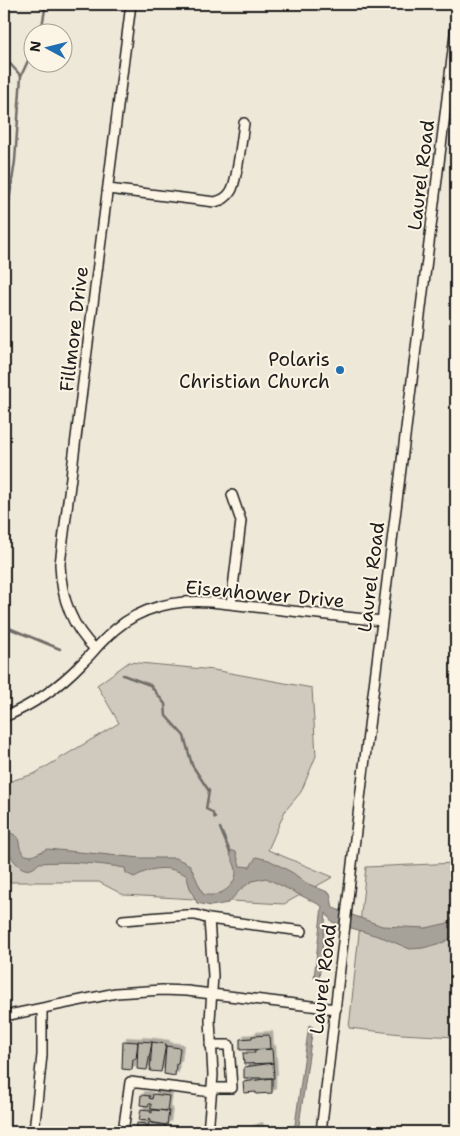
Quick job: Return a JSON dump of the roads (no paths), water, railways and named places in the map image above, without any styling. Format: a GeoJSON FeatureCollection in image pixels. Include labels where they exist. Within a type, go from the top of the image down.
{"type":"FeatureCollection","features":[{"type":"Feature","properties":{"kind":"street","name":"Fillmore Drive"},"geometry":{"type":"LineString","coordinates":[[95,649],[81,633],[66,606],[60,564],[131,4]]}},
{"type":"Feature","properties":{"kind":"street","name":"Laurel Road"},"geometry":{"type":"LineString","coordinates":[[321,1132],[456,26]]}},
{"type":"Feature","properties":{"kind":"street"},"geometry":{"type":"LineString","coordinates":[[108,189],[215,202],[222,200],[227,197],[234,186],[244,124]]}},
{"type":"Feature","properties":{"kind":"street"},"geometry":{"type":"LineString","coordinates":[[231,604],[241,520],[232,495]]}},
{"type":"Feature","properties":{"kind":"street","name":"Eisenhower Drive"},"geometry":{"type":"LineString","coordinates":[[4,717],[48,692],[66,678],[117,628],[148,610],[180,602],[203,601],[382,621]]}},
{"type":"Feature","properties":{"kind":"street"},"geometry":{"type":"LineString","coordinates":[[123,920],[191,915],[302,931]]}},
{"type":"Feature","properties":{"kind":"street"},"geometry":{"type":"LineString","coordinates":[[208,1132],[212,1090],[210,1045],[213,976],[209,919]]}},
{"type":"Feature","properties":{"kind":"street"},"geometry":{"type":"LineString","coordinates":[[4,1016],[139,990],[212,994],[336,1009]]}},
{"type":"Feature","properties":{"kind":"street"},"geometry":{"type":"LineString","coordinates":[[34,1132],[42,1055],[42,1009]]}},
{"type":"Feature","properties":{"kind":"street"},"geometry":{"type":"LineString","coordinates":[[124,1132],[130,1082],[212,1090],[232,1088],[229,1045],[210,1045]]}},
{"type":"Feature","properties":{"kind":"waterway"},"geometry":{"type":"LineString","coordinates":[[43,22],[46,4]]}},
{"type":"Feature","properties":{"kind":"waterway"},"geometry":{"type":"LineString","coordinates":[[4,57],[21,76]]}},
{"type":"Feature","properties":{"kind":"waterway"},"geometry":{"type":"LineString","coordinates":[[4,235],[15,161],[23,72]]}},
{"type":"Feature","properties":{"kind":"waterway"},"geometry":{"type":"LineString","coordinates":[[4,626],[60,649]]}},
{"type":"Feature","properties":{"kind":"waterway"},"geometry":{"type":"LineString","coordinates":[[123,675],[150,685],[165,704],[166,716],[184,736],[192,765],[209,791],[206,809],[212,812],[215,818]]}},
{"type":"Feature","properties":{"kind":"waterway"},"geometry":{"type":"LineString","coordinates":[[220,828],[230,852]]}},
{"type":"Feature","properties":{"kind":"place","name":"Polaris Christian Church"},"geometry":{"type":"Point","coordinates":[340,370]}}]}
